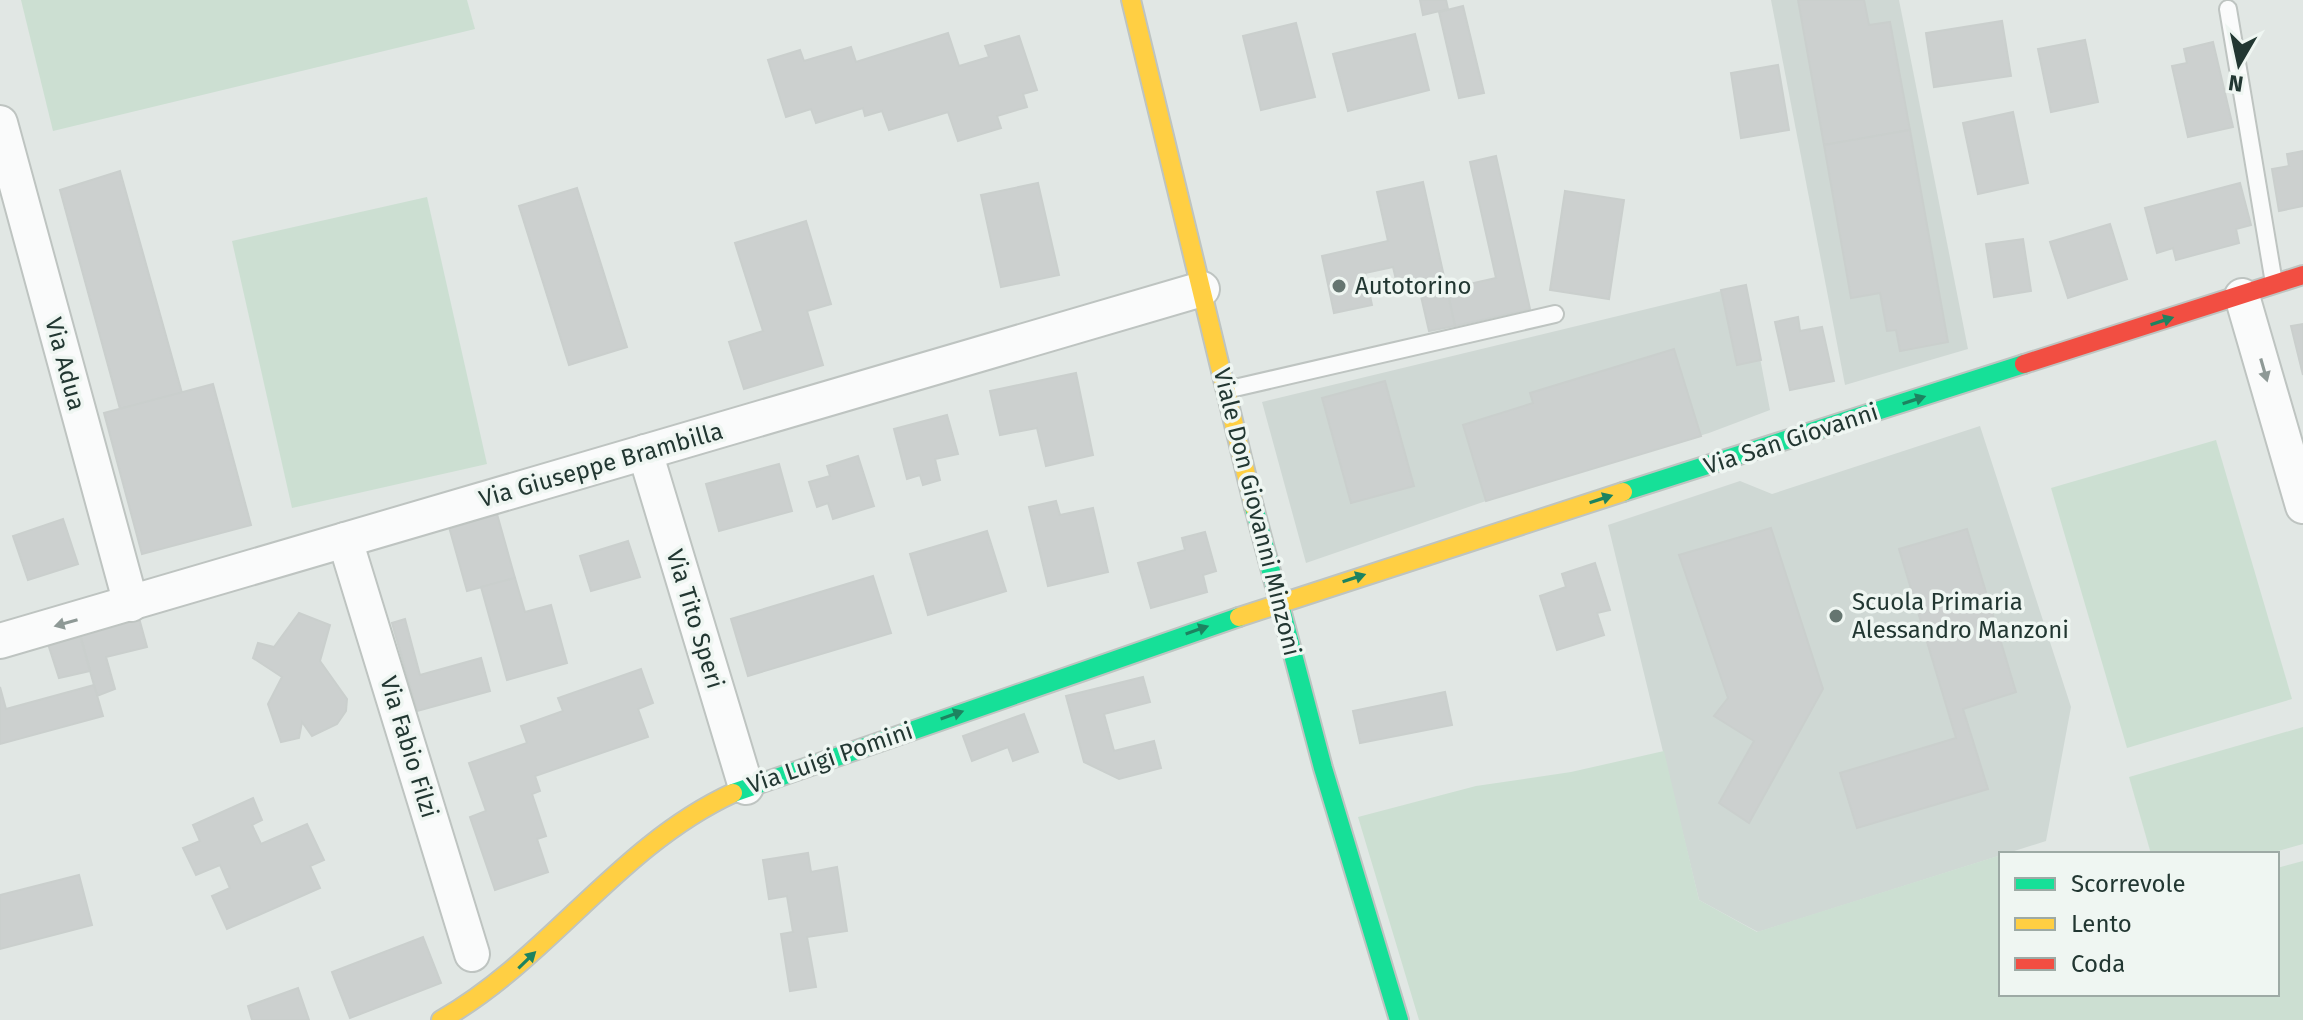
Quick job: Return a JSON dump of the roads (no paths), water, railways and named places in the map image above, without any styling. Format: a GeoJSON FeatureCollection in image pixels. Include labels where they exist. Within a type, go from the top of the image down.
{"type":"FeatureCollection","features":[{"type":"Feature","properties":{"kind":"street","name":"Viale Don Giovanni Minzoni"},"geometry":{"type":"LineString","coordinates":[[1131,0],[1280,602],[1347,857],[1399,1020]]}},
{"type":"Feature","properties":{"kind":"street","name":"Via Adua"},"geometry":{"type":"LineString","coordinates":[[0,123],[8,182],[131,604]]}},
{"type":"Feature","properties":{"kind":"street","name":"Via San Giovanni"},"geometry":{"type":"LineString","coordinates":[[1280,602],[2303,275]]}},
{"type":"Feature","properties":{"kind":"street","name":"Via Giuseppe Brambilla"},"geometry":{"type":"LineString","coordinates":[[0,641],[1202,289]]}},
{"type":"Feature","properties":{"kind":"street"},"geometry":{"type":"LineString","coordinates":[[2242,296],[2303,506]]}},
{"type":"Feature","properties":{"kind":"street","name":"Via Tito Speri"},"geometry":{"type":"LineString","coordinates":[[645,452],[746,787]]}},
{"type":"Feature","properties":{"kind":"street","name":"Via Fabio Filzi"},"geometry":{"type":"LineString","coordinates":[[345,540],[472,954]]}},
{"type":"Feature","properties":{"kind":"street","name":"Via Luigi Pomini"},"geometry":{"type":"LineString","coordinates":[[441,1020],[497,987],[655,839],[698,811],[746,787],[1280,602]]}},
{"type":"Feature","properties":{"kind":"lane"},"geometry":{"type":"LineString","coordinates":[[2228,9],[2274,285]]}},
{"type":"Feature","properties":{"kind":"lane"},"geometry":{"type":"LineString","coordinates":[[1226,390],[1555,314]]}},
{"type":"Feature","properties":{"kind":"place","name":"Autotorino"},"geometry":{"type":"Point","coordinates":[1339,286]}},
{"type":"Feature","properties":{"kind":"place","name":"Scuola Primaria Alessandro Manzoni"},"geometry":{"type":"Point","coordinates":[1836,616]}}]}
